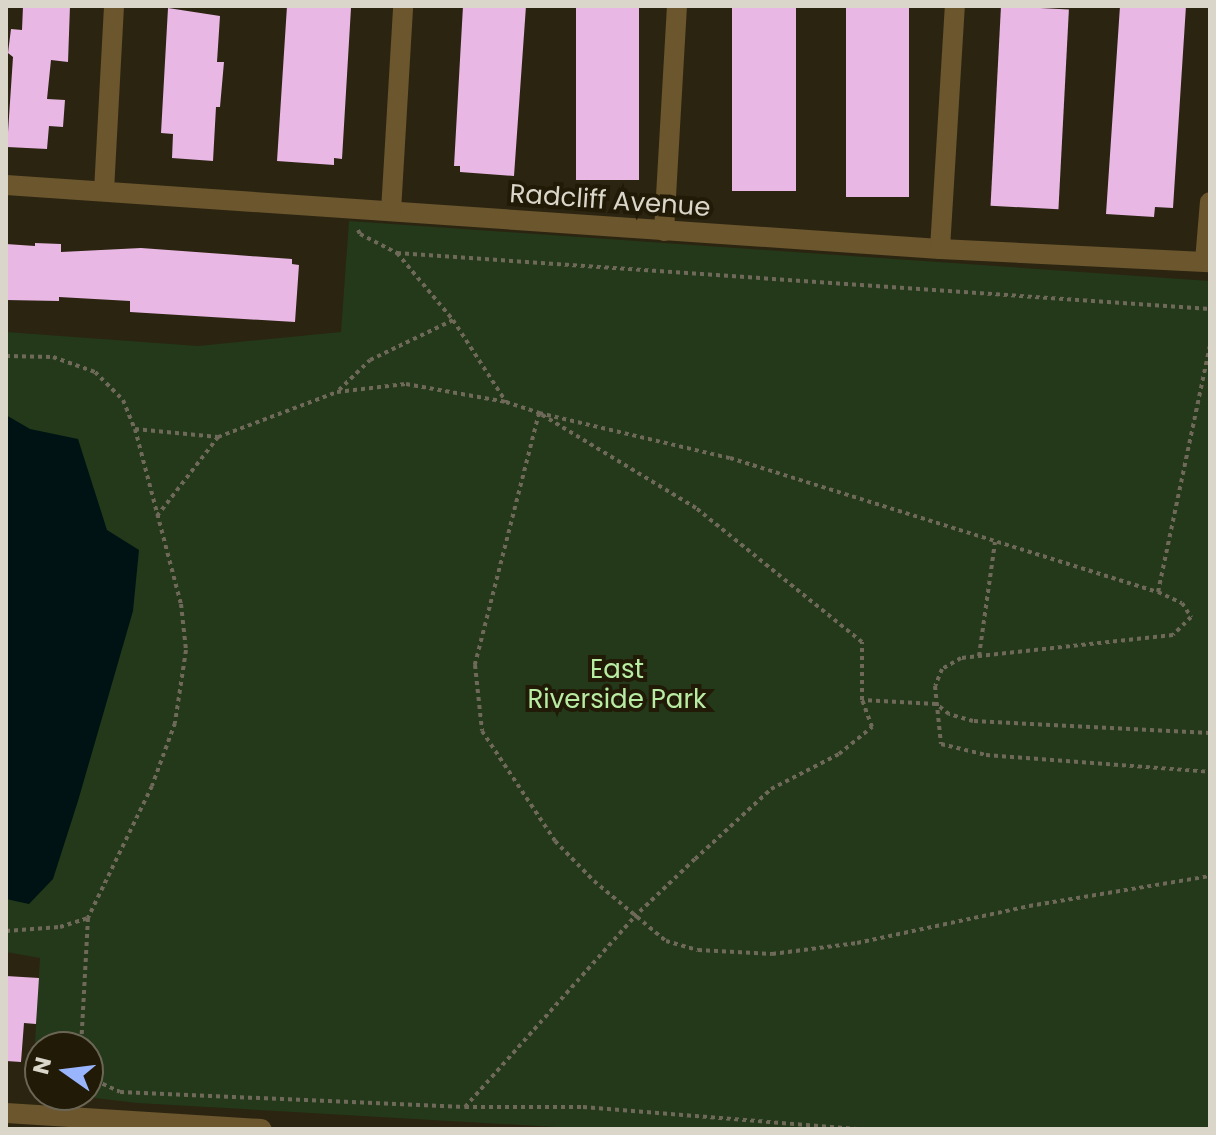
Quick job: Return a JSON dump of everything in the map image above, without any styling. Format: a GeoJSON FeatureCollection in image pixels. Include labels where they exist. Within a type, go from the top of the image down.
{"type":"FeatureCollection","features":[{"type":"Feature","properties":{"kind":"street"},"geometry":{"type":"LineString","coordinates":[[104,191],[114,6]]}},
{"type":"Feature","properties":{"kind":"street"},"geometry":{"type":"LineString","coordinates":[[391,211],[403,6]]}},
{"type":"Feature","properties":{"kind":"street"},"geometry":{"type":"LineString","coordinates":[[664,231],[677,6]]}},
{"type":"Feature","properties":{"kind":"street"},"geometry":{"type":"LineString","coordinates":[[940,249],[955,6]]}},
{"type":"Feature","properties":{"kind":"street","name":"Radcliff Avenue"},"geometry":{"type":"LineString","coordinates":[[6,185],[940,249],[1208,262]]}},
{"type":"Feature","properties":{"kind":"street"},"geometry":{"type":"LineString","coordinates":[[1208,262],[1210,202]]}},
{"type":"Feature","properties":{"kind":"street"},"geometry":{"type":"LineString","coordinates":[[6,1113],[95,1124],[261,1129]]}},
{"type":"Feature","properties":{"kind":"path"},"geometry":{"type":"LineString","coordinates":[[351,209],[360,234],[397,253],[453,320],[506,402]]}},
{"type":"Feature","properties":{"kind":"path"},"geometry":{"type":"LineString","coordinates":[[397,253],[1210,309]]}},
{"type":"Feature","properties":{"kind":"path"},"geometry":{"type":"LineString","coordinates":[[337,392],[370,360],[453,320]]}},
{"type":"Feature","properties":{"kind":"path"},"geometry":{"type":"LineString","coordinates":[[1158,592],[1210,346]]}},
{"type":"Feature","properties":{"kind":"path"},"geometry":{"type":"LineString","coordinates":[[6,356],[53,357],[95,372],[123,400],[135,429],[181,604],[186,650],[175,723],[152,786],[88,918],[82,1031]]}},
{"type":"Feature","properties":{"kind":"path"},"geometry":{"type":"LineString","coordinates":[[135,429],[218,437],[337,392],[406,384],[506,402],[539,413],[730,458],[1158,592],[1182,603],[1191,617],[1173,635],[961,658],[942,669],[935,686],[941,744],[986,755],[1210,772]]}},
{"type":"Feature","properties":{"kind":"path"},"geometry":{"type":"LineString","coordinates":[[465,1107],[634,917],[771,789],[839,754],[872,727],[862,700],[862,642],[696,508],[539,413]]}},
{"type":"Feature","properties":{"kind":"path"},"geometry":{"type":"LineString","coordinates":[[539,413],[475,665],[482,731],[555,841],[634,917],[666,941],[698,950],[772,954],[857,943],[1029,906],[1210,876]]}},
{"type":"Feature","properties":{"kind":"path"},"geometry":{"type":"LineString","coordinates":[[157,516],[218,437]]}},
{"type":"Feature","properties":{"kind":"path"},"geometry":{"type":"LineString","coordinates":[[979,656],[995,542]]}},
{"type":"Feature","properties":{"kind":"path"},"geometry":{"type":"LineString","coordinates":[[862,700],[936,704],[949,714],[973,721],[1210,733]]}},
{"type":"Feature","properties":{"kind":"path"},"geometry":{"type":"LineString","coordinates":[[6,931],[60,927],[88,918]]}},
{"type":"Feature","properties":{"kind":"path"},"geometry":{"type":"LineString","coordinates":[[104,1084],[120,1092],[465,1107],[583,1107],[857,1129]]}},
{"type":"Feature","properties":{"kind":"green space","name":"East Riverside Park"},"geometry":{"type":"Polygon","coordinates":[[[349,221],[1210,281],[1210,1129],[590,1129],[104,1099],[104,1031],[36,1031],[40,958],[6,952],[6,332],[198,346],[341,332],[349,221]]]}},
{"type":"Feature","properties":{"kind":"shaded area"},"geometry":{"type":"Polygon","coordinates":[[[6,415],[30,429],[78,439],[107,530],[139,550],[133,611],[78,801],[53,879],[29,904],[6,899],[6,415]]]}},
{"type":"Feature","properties":{"kind":"building"},"geometry":{"type":"Polygon","coordinates":[[[23,6],[70,6],[68,62],[51,60],[47,99],[65,100],[63,127],[49,126],[47,149],[7,147],[13,57],[8,53],[11,29],[22,30],[23,6]]]}},
{"type":"Feature","properties":{"kind":"building"},"geometry":{"type":"Polygon","coordinates":[[[287,6],[351,8],[342,159],[334,158],[334,165],[277,161],[287,6]]]}},
{"type":"Feature","properties":{"kind":"building"},"geometry":{"type":"Polygon","coordinates":[[[463,6],[526,6],[514,176],[460,172],[460,166],[454,166],[463,6]]]}},
{"type":"Feature","properties":{"kind":"building"},"geometry":{"type":"Polygon","coordinates":[[[576,6],[639,6],[639,180],[576,180],[576,6]]]}},
{"type":"Feature","properties":{"kind":"building"},"geometry":{"type":"Polygon","coordinates":[[[732,6],[796,6],[796,191],[732,191],[732,6]]]}},
{"type":"Feature","properties":{"kind":"building"},"geometry":{"type":"Polygon","coordinates":[[[846,6],[909,6],[909,197],[846,197],[846,6]]]}},
{"type":"Feature","properties":{"kind":"building"},"geometry":{"type":"Polygon","coordinates":[[[1001,6],[1069,10],[1058,209],[991,206],[1001,6]]]}},
{"type":"Feature","properties":{"kind":"building"},"geometry":{"type":"Polygon","coordinates":[[[1120,6],[1186,6],[1173,208],[1155,207],[1154,217],[1106,214],[1120,6]]]}},
{"type":"Feature","properties":{"kind":"building"},"geometry":{"type":"Polygon","coordinates":[[[168,8],[220,16],[217,62],[224,62],[220,107],[216,107],[213,161],[172,158],[173,134],[161,133],[168,8]]]}},
{"type":"Feature","properties":{"kind":"building"},"geometry":{"type":"Polygon","coordinates":[[[35,243],[61,244],[61,252],[141,248],[292,259],[292,264],[299,265],[295,322],[130,312],[130,301],[59,297],[59,301],[6,300],[6,244],[35,246],[35,243]]]}},
{"type":"Feature","properties":{"kind":"building"},"geometry":{"type":"Polygon","coordinates":[[[6,976],[39,978],[36,1024],[24,1023],[21,1062],[6,1061],[6,976]]]}}]}
